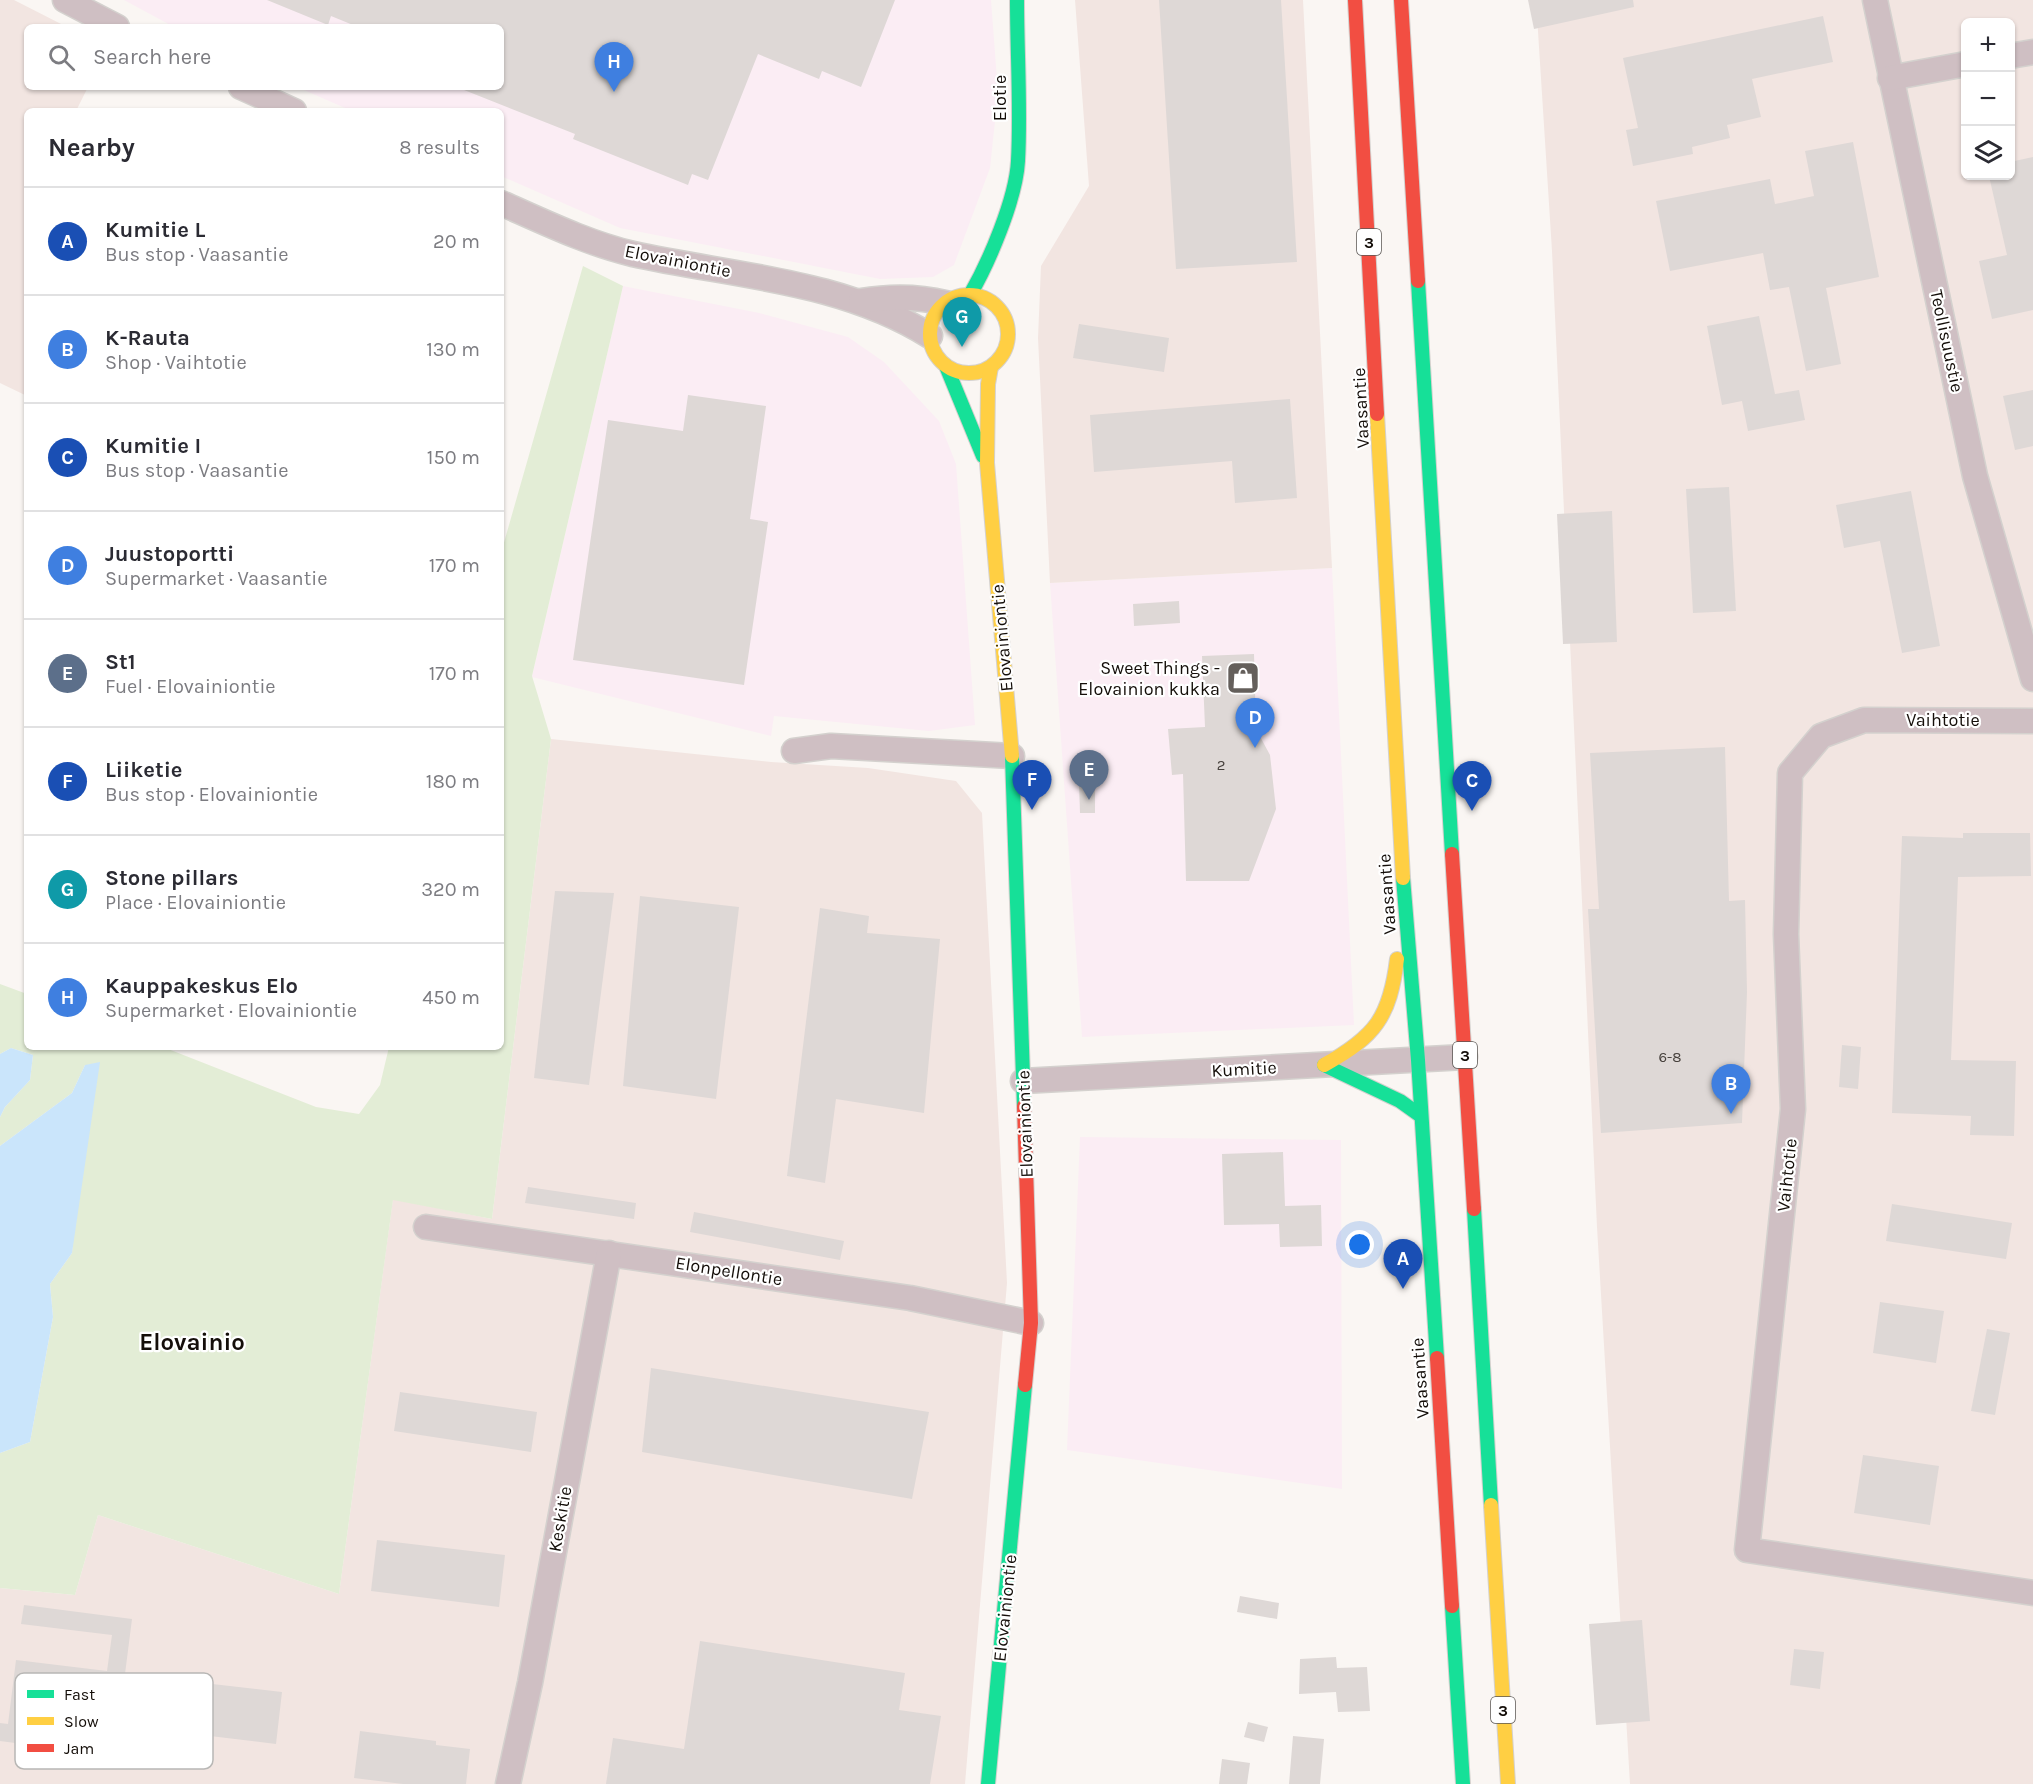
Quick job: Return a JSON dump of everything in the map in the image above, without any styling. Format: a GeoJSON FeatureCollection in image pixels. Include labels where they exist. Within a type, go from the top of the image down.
{"type":"FeatureCollection","features":[{"type":"Feature","properties":{"kind":"main road","name":"Elotie"},"geometry":{"type":"LineString","coordinates":[[970,295],[983,273],[1011,196],[1018,163],[1017,0]]}},
{"type":"Feature","properties":{"kind":"main road","name":"Vaasantie"},"geometry":{"type":"LineString","coordinates":[[1355,0],[1403,886],[1418,1060],[1463,1784]]}},
{"type":"Feature","properties":{"kind":"main road","name":"3"},"geometry":{"type":"LineString","coordinates":[[1401,0],[1508,1784]]}},
{"type":"Feature","properties":{"kind":"main road","name":"Elotie"},"geometry":{"type":"LineString","coordinates":[[1009,249],[1011,196]]}},
{"type":"Feature","properties":{"kind":"main road"},"geometry":{"type":"LineString","coordinates":[[1002,312],[988,300],[970,295],[946,303],[934,317],[930,336],[934,352],[946,366],[968,374],[991,367],[1000,359],[1008,342],[1007,324],[1002,312],[1003,292]]}},
{"type":"Feature","properties":{"kind":"main road","name":"Elovainiontie"},"geometry":{"type":"LineString","coordinates":[[946,366],[974,439],[987,463]]}},
{"type":"Feature","properties":{"kind":"main road","name":"Elovainiontie"},"geometry":{"type":"LineString","coordinates":[[988,1784],[1031,1323],[1012,756],[987,463],[988,384],[991,367]]}},
{"type":"Feature","properties":{"kind":"main road"},"geometry":{"type":"LineString","coordinates":[[1324,1065],[1362,1045],[1378,1027],[1390,1005],[1397,967],[1403,886]]}},
{"type":"Feature","properties":{"kind":"main road"},"geometry":{"type":"LineString","coordinates":[[1324,1065],[1400,1101],[1421,1116]]}},
{"type":"Feature","properties":{"kind":"street"},"geometry":{"type":"LineString","coordinates":[[65,0],[111,24]]}},
{"type":"Feature","properties":{"kind":"street","name":"Teollisuustie"},"geometry":{"type":"LineString","coordinates":[[1875,0],[1975,476],[2033,679]]}},
{"type":"Feature","properties":{"kind":"street"},"geometry":{"type":"LineString","coordinates":[[2015,55],[2033,52]]}},
{"type":"Feature","properties":{"kind":"street"},"geometry":{"type":"LineString","coordinates":[[1890,78],[1961,65]]}},
{"type":"Feature","properties":{"kind":"street"},"geometry":{"type":"LineString","coordinates":[[248,90],[287,108]]}},
{"type":"Feature","properties":{"kind":"street","name":"Elovainiontie"},"geometry":{"type":"LineString","coordinates":[[504,204],[591,241],[630,253],[744,273],[861,301],[905,320],[930,336]]}},
{"type":"Feature","properties":{"kind":"street","name":"Elovainiontie"},"geometry":{"type":"LineString","coordinates":[[861,301],[889,297],[922,298],[946,303]]}},
{"type":"Feature","properties":{"kind":"street","name":"Vaihtotie"},"geometry":{"type":"LineString","coordinates":[[2033,720],[1864,720],[1821,736],[1790,773],[1786,934],[1793,1109],[1747,1550],[2033,1593]]}},
{"type":"Feature","properties":{"kind":"street"},"geometry":{"type":"LineString","coordinates":[[794,751],[831,746],[1012,756]]}},
{"type":"Feature","properties":{"kind":"street","name":"Kumitie"},"geometry":{"type":"LineString","coordinates":[[1023,1081],[1465,1058]]}},
{"type":"Feature","properties":{"kind":"street","name":"Elonpellontie"},"geometry":{"type":"LineString","coordinates":[[426,1227],[910,1298],[1031,1323]]}},
{"type":"Feature","properties":{"kind":"street","name":"Keskitie"},"geometry":{"type":"LineString","coordinates":[[508,1784],[530,1683],[609,1253]]}},
{"type":"Feature","properties":{"kind":"shaded area"},"geometry":{"type":"Polygon","coordinates":[[[0,0],[14,0],[61,24],[24,24],[24,90],[86,90],[78,108],[24,108],[24,395],[0,383],[0,0]]]}},
{"type":"Feature","properties":{"kind":"shaded area"},"geometry":{"type":"Polygon","coordinates":[[[124,0],[991,0],[998,93],[990,168],[954,265],[933,277],[880,279],[620,228],[504,177],[504,108],[345,108],[304,90],[504,90],[504,24],[168,24],[124,0]]]}},
{"type":"Feature","properties":{"kind":"shaded area"},"geometry":{"type":"Polygon","coordinates":[[[1075,0],[1303,0],[1332,568],[1050,583],[1038,338],[1041,266],[1089,186],[1075,0]]]}},
{"type":"Feature","properties":{"kind":"shaded area"},"geometry":{"type":"Polygon","coordinates":[[[1536,0],[2033,0],[2033,1784],[1630,1784],[1597,1227],[1552,251],[1536,0]]]}},
{"type":"Feature","properties":{"kind":"shaded area"},"geometry":{"type":"Polygon","coordinates":[[[623,286],[759,313],[848,337],[884,362],[939,421],[956,464],[975,725],[929,731],[774,716],[771,736],[532,677],[623,286]]]}},
{"type":"Feature","properties":{"kind":"shaded area"},"geometry":{"type":"Polygon","coordinates":[[[1332,568],[1354,1025],[1082,1037],[1050,583],[1332,568]]]}},
{"type":"Feature","properties":{"kind":"shaded area"},"geometry":{"type":"Polygon","coordinates":[[[551,739],[771,762],[868,768],[956,781],[982,813],[1007,1283],[965,1784],[0,1784],[0,1588],[75,1595],[98,1515],[339,1594],[393,1199],[492,1219],[551,739]]]}},
{"type":"Feature","properties":{"kind":"shaded area"},"geometry":{"type":"Polygon","coordinates":[[[1080,1137],[1341,1140],[1342,1489],[1067,1450],[1080,1137]]]}},
{"type":"Feature","properties":{"kind":"green space"},"geometry":{"type":"Polygon","coordinates":[[[583,266],[623,286],[532,676],[551,739],[492,1219],[393,1200],[339,1594],[98,1515],[75,1595],[0,1588],[0,1453],[30,1442],[53,1317],[50,1284],[72,1253],[85,1065],[72,1093],[0,1146],[0,1117],[5,1107],[30,1080],[33,1055],[11,1048],[0,1054],[0,984],[24,993],[24,1050],[171,1050],[316,1107],[359,1114],[380,1085],[388,1050],[504,1050],[504,542],[583,266]]]}},
{"type":"Feature","properties":{"kind":"water"},"geometry":{"type":"Polygon","coordinates":[[[11,1048],[33,1055],[30,1080],[5,1107],[0,1117],[0,1054],[11,1048]]]}},
{"type":"Feature","properties":{"kind":"water"},"geometry":{"type":"Polygon","coordinates":[[[100,1062],[72,1253],[50,1284],[53,1317],[30,1442],[0,1453],[0,1146],[72,1093],[85,1065],[100,1062]]]}},
{"type":"Feature","properties":{"kind":"building"},"geometry":{"type":"Polygon","coordinates":[[[267,0],[895,0],[861,87],[822,71],[819,79],[758,54],[708,180],[692,174],[688,185],[573,139],[575,134],[464,90],[504,90],[504,24],[351,24],[331,16],[328,24],[267,0]]]}},
{"type":"Feature","properties":{"kind":"building"},"geometry":{"type":"Polygon","coordinates":[[[1159,0],[1281,0],[1297,262],[1176,269],[1159,0]]]}},
{"type":"Feature","properties":{"kind":"building"},"geometry":{"type":"Polygon","coordinates":[[[1528,0],[1633,0],[1634,7],[1534,29],[1528,0]]]}},
{"type":"Feature","properties":{"kind":"building"},"geometry":{"type":"Polygon","coordinates":[[[1823,16],[1833,62],[1752,79],[1761,117],[1727,125],[1730,138],[1692,147],[1693,154],[1633,166],[1626,130],[1638,128],[1623,58],[1823,16]]]}},
{"type":"Feature","properties":{"kind":"building"},"geometry":{"type":"Polygon","coordinates":[[[1853,142],[1879,277],[1826,288],[1841,364],[1806,371],[1789,287],[1770,290],[1763,253],[1670,271],[1656,201],[1770,179],[1775,204],[1814,196],[1805,151],[1853,142]]]}},
{"type":"Feature","properties":{"kind":"building"},"geometry":{"type":"Polygon","coordinates":[[[2033,157],[2033,310],[1992,319],[1979,261],[2007,255],[1990,180],[2015,180],[2015,161],[2033,157]]]}},
{"type":"Feature","properties":{"kind":"building"},"geometry":{"type":"Polygon","coordinates":[[[1759,316],[1775,394],[1799,390],[1805,420],[1748,431],[1742,401],[1722,405],[1707,326],[1759,316]]]}},
{"type":"Feature","properties":{"kind":"building"},"geometry":{"type":"Polygon","coordinates":[[[1079,324],[1169,338],[1164,372],[1073,358],[1079,324]]]}},
{"type":"Feature","properties":{"kind":"building"},"geometry":{"type":"Polygon","coordinates":[[[2033,390],[2033,446],[2015,450],[2003,396],[2033,390]]]}},
{"type":"Feature","properties":{"kind":"building"},"geometry":{"type":"Polygon","coordinates":[[[688,395],[766,406],[750,519],[768,522],[744,685],[573,660],[608,420],[683,431],[688,395]]]}},
{"type":"Feature","properties":{"kind":"building"},"geometry":{"type":"Polygon","coordinates":[[[1290,399],[1297,498],[1235,503],[1232,461],[1094,472],[1090,415],[1290,399]]]}},
{"type":"Feature","properties":{"kind":"building"},"geometry":{"type":"Polygon","coordinates":[[[1729,487],[1736,611],[1693,613],[1686,489],[1729,487]]]}},
{"type":"Feature","properties":{"kind":"building"},"geometry":{"type":"Polygon","coordinates":[[[1911,491],[1940,646],[1902,653],[1880,541],[1844,548],[1836,505],[1911,491]]]}},
{"type":"Feature","properties":{"kind":"building"},"geometry":{"type":"Polygon","coordinates":[[[1612,511],[1617,642],[1563,644],[1557,514],[1612,511]]]}},
{"type":"Feature","properties":{"kind":"building"},"geometry":{"type":"Polygon","coordinates":[[[1179,601],[1180,623],[1134,626],[1133,604],[1179,601]]]}},
{"type":"Feature","properties":{"kind":"building"},"geometry":{"type":"Polygon","coordinates":[[[1254,654],[1256,729],[1270,755],[1276,809],[1249,881],[1186,881],[1183,774],[1172,775],[1168,729],[1205,727],[1202,656],[1254,654]]]}},
{"type":"Feature","properties":{"kind":"building"},"geometry":{"type":"Polygon","coordinates":[[[1725,747],[1729,901],[1745,900],[1747,992],[1742,1123],[1601,1133],[1588,909],[1599,909],[1590,753],[1725,747]]]}},
{"type":"Feature","properties":{"kind":"building"},"geometry":{"type":"Polygon","coordinates":[[[1079,784],[1095,784],[1095,813],[1080,813],[1079,784]]]}},
{"type":"Feature","properties":{"kind":"building"},"geometry":{"type":"Polygon","coordinates":[[[1963,833],[2030,833],[2031,876],[1958,877],[1951,1060],[2016,1061],[2014,1136],[1970,1135],[1971,1116],[1892,1113],[1902,836],[1963,838],[1963,833]]]}},
{"type":"Feature","properties":{"kind":"building"},"geometry":{"type":"Polygon","coordinates":[[[555,891],[614,893],[589,1085],[534,1078],[555,891]]]}},
{"type":"Feature","properties":{"kind":"building"},"geometry":{"type":"Polygon","coordinates":[[[640,896],[739,907],[716,1099],[623,1086],[640,896]]]}},
{"type":"Feature","properties":{"kind":"building"},"geometry":{"type":"Polygon","coordinates":[[[820,908],[869,916],[867,933],[940,939],[924,1113],[836,1099],[825,1183],[787,1176],[820,908]]]}},
{"type":"Feature","properties":{"kind":"building"},"geometry":{"type":"Polygon","coordinates":[[[1842,1045],[1861,1047],[1858,1089],[1839,1087],[1842,1045]]]}},
{"type":"Feature","properties":{"kind":"building"},"geometry":{"type":"Polygon","coordinates":[[[1283,1152],[1285,1206],[1321,1205],[1322,1246],[1280,1247],[1279,1224],[1224,1225],[1222,1154],[1283,1152]]]}},
{"type":"Feature","properties":{"kind":"building"},"geometry":{"type":"Polygon","coordinates":[[[528,1187],[636,1203],[634,1219],[525,1203],[528,1187]]]}},
{"type":"Feature","properties":{"kind":"building"},"geometry":{"type":"Polygon","coordinates":[[[1892,1204],[2012,1223],[2006,1259],[1886,1241],[1892,1204]]]}},
{"type":"Feature","properties":{"kind":"building"},"geometry":{"type":"Polygon","coordinates":[[[694,1212],[844,1241],[840,1260],[690,1232],[694,1212]]]}},
{"type":"Feature","properties":{"kind":"building"},"geometry":{"type":"Polygon","coordinates":[[[1880,1302],[1944,1311],[1936,1363],[1873,1353],[1880,1302]]]}},
{"type":"Feature","properties":{"kind":"building"},"geometry":{"type":"Polygon","coordinates":[[[1987,1329],[2010,1333],[1995,1415],[1971,1411],[1987,1329]]]}},
{"type":"Feature","properties":{"kind":"building"},"geometry":{"type":"Polygon","coordinates":[[[651,1368],[929,1412],[912,1499],[642,1452],[651,1368]]]}},
{"type":"Feature","properties":{"kind":"building"},"geometry":{"type":"Polygon","coordinates":[[[400,1392],[537,1412],[531,1452],[394,1431],[400,1392]]]}},
{"type":"Feature","properties":{"kind":"building"},"geometry":{"type":"Polygon","coordinates":[[[1863,1455],[1939,1466],[1930,1525],[1854,1513],[1863,1455]]]}},
{"type":"Feature","properties":{"kind":"building"},"geometry":{"type":"Polygon","coordinates":[[[377,1540],[505,1555],[499,1607],[371,1591],[377,1540]]]}},
{"type":"Feature","properties":{"kind":"building"},"geometry":{"type":"Polygon","coordinates":[[[1240,1596],[1279,1603],[1277,1619],[1237,1612],[1240,1596]]]}},
{"type":"Feature","properties":{"kind":"building"},"geometry":{"type":"Polygon","coordinates":[[[24,1605],[132,1619],[125,1673],[15,1673],[15,1743],[0,1741],[0,1723],[8,1724],[16,1660],[107,1671],[112,1635],[21,1624],[24,1605]]]}},
{"type":"Feature","properties":{"kind":"building"},"geometry":{"type":"Polygon","coordinates":[[[1642,1620],[1650,1721],[1596,1725],[1589,1624],[1642,1620]]]}},
{"type":"Feature","properties":{"kind":"building"},"geometry":{"type":"Polygon","coordinates":[[[700,1641],[905,1673],[899,1710],[941,1716],[930,1784],[606,1784],[613,1738],[684,1749],[700,1641]]]}},
{"type":"Feature","properties":{"kind":"building"},"geometry":{"type":"Polygon","coordinates":[[[1794,1649],[1824,1652],[1820,1689],[1790,1685],[1794,1649]]]}},
{"type":"Feature","properties":{"kind":"building"},"geometry":{"type":"Polygon","coordinates":[[[1336,1657],[1337,1668],[1367,1667],[1370,1711],[1338,1712],[1336,1692],[1299,1694],[1300,1659],[1336,1657]]]}},
{"type":"Feature","properties":{"kind":"building"},"geometry":{"type":"Polygon","coordinates":[[[213,1684],[282,1692],[276,1744],[213,1736],[213,1684]]]}},
{"type":"Feature","properties":{"kind":"building"},"geometry":{"type":"Polygon","coordinates":[[[1248,1722],[1268,1727],[1264,1742],[1244,1737],[1248,1722]]]}},
{"type":"Feature","properties":{"kind":"building"},"geometry":{"type":"Polygon","coordinates":[[[360,1731],[436,1741],[436,1745],[470,1749],[466,1784],[403,1784],[354,1778],[360,1731]]]}},
{"type":"Feature","properties":{"kind":"building"},"geometry":{"type":"Polygon","coordinates":[[[1293,1736],[1324,1739],[1320,1784],[1289,1784],[1293,1736]]]}},
{"type":"Feature","properties":{"kind":"building"},"geometry":{"type":"Polygon","coordinates":[[[1222,1759],[1250,1763],[1247,1784],[1219,1784],[1222,1759]]]}},
{"type":"Feature","properties":{"kind":"traffic: fast"},"geometry":{"type":"LineString","coordinates":[[970,295],[1000,230],[1016,176],[1019,121],[1017,0]]}},
{"type":"Feature","properties":{"kind":"traffic: fast"},"geometry":{"type":"LineString","coordinates":[[1418,281],[1452,854]]}},
{"type":"Feature","properties":{"kind":"traffic: fast"},"geometry":{"type":"LineString","coordinates":[[946,366],[983,456]]}},
{"type":"Feature","properties":{"kind":"traffic: fast"},"geometry":{"type":"LineString","coordinates":[[1012,756],[1024,1106]]}},
{"type":"Feature","properties":{"kind":"traffic: fast"},"geometry":{"type":"LineString","coordinates":[[1403,878],[1418,1060],[1437,1358]]}},
{"type":"Feature","properties":{"kind":"traffic: fast"},"geometry":{"type":"LineString","coordinates":[[1324,1065],[1400,1101],[1421,1116]]}},
{"type":"Feature","properties":{"kind":"traffic: fast"},"geometry":{"type":"LineString","coordinates":[[1474,1209],[1491,1505]]}},
{"type":"Feature","properties":{"kind":"traffic: fast"},"geometry":{"type":"LineString","coordinates":[[988,1784],[1025,1385]]}},
{"type":"Feature","properties":{"kind":"traffic: fast"},"geometry":{"type":"LineString","coordinates":[[1452,1606],[1463,1784]]}},
{"type":"Feature","properties":{"kind":"traffic: slow"},"geometry":{"type":"LineString","coordinates":[[969,295],[984,298],[997,306],[1005,319],[1008,334],[1005,349],[997,362],[984,370],[969,373],[954,370],[941,362],[933,349],[930,334],[933,319],[941,306],[954,298],[969,295]]}},
{"type":"Feature","properties":{"kind":"traffic: slow"},"geometry":{"type":"LineString","coordinates":[[991,367],[988,384],[987,463],[1012,756]]}},
{"type":"Feature","properties":{"kind":"traffic: slow"},"geometry":{"type":"LineString","coordinates":[[1377,414],[1403,878]]}},
{"type":"Feature","properties":{"kind":"traffic: slow"},"geometry":{"type":"LineString","coordinates":[[1324,1065],[1356,1045],[1377,1023],[1390,996],[1397,959]]}},
{"type":"Feature","properties":{"kind":"traffic: slow"},"geometry":{"type":"LineString","coordinates":[[1491,1505],[1508,1784]]}},
{"type":"Feature","properties":{"kind":"traffic: jam"},"geometry":{"type":"LineString","coordinates":[[1355,0],[1377,414]]}},
{"type":"Feature","properties":{"kind":"traffic: jam"},"geometry":{"type":"LineString","coordinates":[[1401,0],[1418,281]]}},
{"type":"Feature","properties":{"kind":"traffic: jam"},"geometry":{"type":"LineString","coordinates":[[1452,854],[1474,1209]]}},
{"type":"Feature","properties":{"kind":"traffic: jam"},"geometry":{"type":"LineString","coordinates":[[1024,1106],[1031,1323],[1025,1385]]}},
{"type":"Feature","properties":{"kind":"traffic: jam"},"geometry":{"type":"LineString","coordinates":[[1437,1358],[1452,1606]]}},
{"type":"Feature","properties":{"kind":"place","name":"Kauppakeskus Elo"},"geometry":{"type":"Point","coordinates":[614,92]}},
{"type":"Feature","properties":{"kind":"place","name":"Stone pillars"},"geometry":{"type":"Point","coordinates":[962,347]}},
{"type":"Feature","properties":{"kind":"place","name":"Sweet Things - Elovainion kukka"},"geometry":{"type":"Point","coordinates":[1243,678]}},
{"type":"Feature","properties":{"kind":"place","name":"Juustoportti"},"geometry":{"type":"Point","coordinates":[1255,748]}},
{"type":"Feature","properties":{"kind":"place","name":"St1"},"geometry":{"type":"Point","coordinates":[1089,800]}},
{"type":"Feature","properties":{"kind":"place","name":"Liiketie"},"geometry":{"type":"Point","coordinates":[1032,810]}},
{"type":"Feature","properties":{"kind":"place","name":"Kumitie I"},"geometry":{"type":"Point","coordinates":[1472,811]}},
{"type":"Feature","properties":{"kind":"place","name":"K-Rauta"},"geometry":{"type":"Point","coordinates":[1731,1114]}},
{"type":"Feature","properties":{"kind":"place","name":"Kumitie L"},"geometry":{"type":"Point","coordinates":[1403,1289]}},
{"type":"Feature","properties":{"kind":"district","name":"Elovainio"},"geometry":{"type":"Point","coordinates":[192,1342]}}]}
